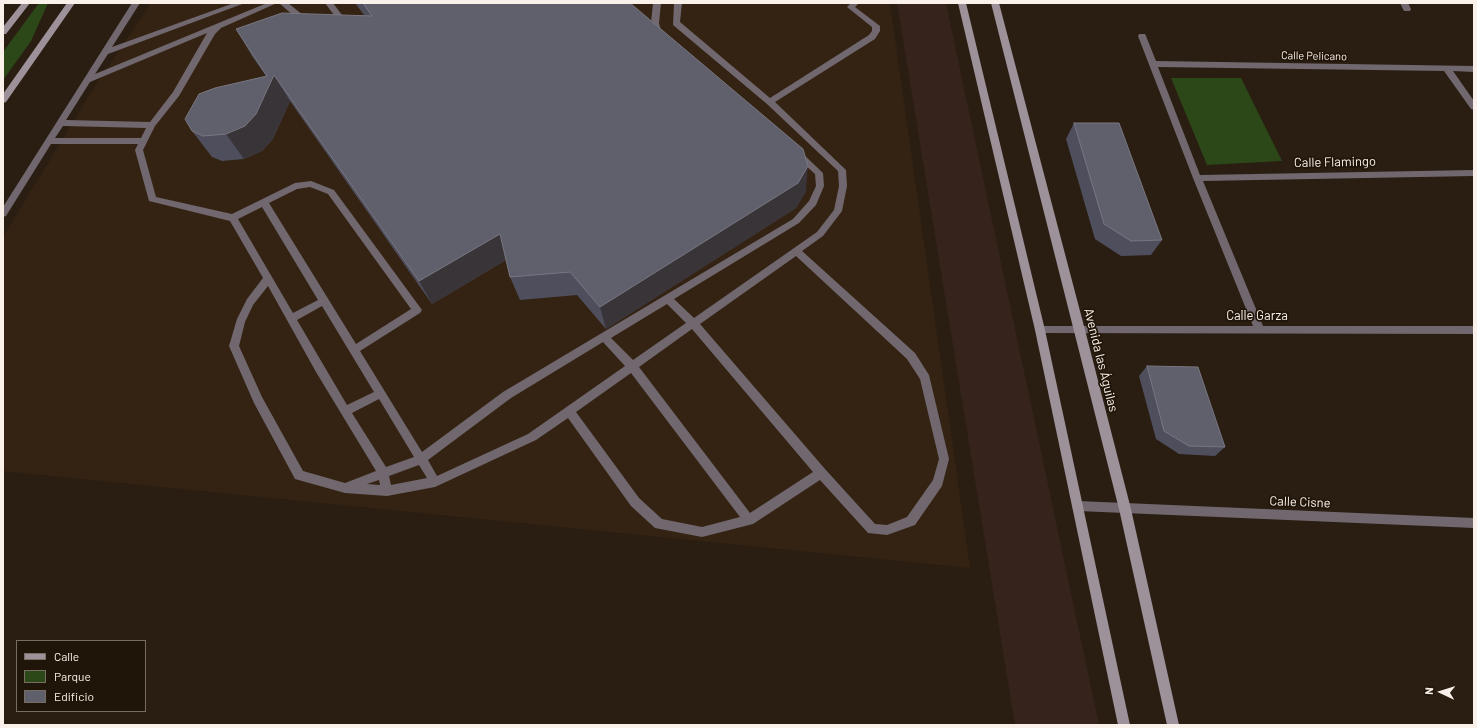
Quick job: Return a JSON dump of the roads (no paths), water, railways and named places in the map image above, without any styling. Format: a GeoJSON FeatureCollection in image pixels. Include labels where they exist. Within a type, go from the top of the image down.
{"type":"FeatureCollection","features":[{"type":"Feature","properties":{"kind":"street"},"geometry":{"type":"LineString","coordinates":[[3,32],[26,3]]}},
{"type":"Feature","properties":{"kind":"street"},"geometry":{"type":"LineString","coordinates":[[3,100],[71,3]]}},
{"type":"Feature","properties":{"kind":"street"},"geometry":{"type":"LineString","coordinates":[[3,214],[136,3]]}},
{"type":"Feature","properties":{"kind":"street"},"geometry":{"type":"LineString","coordinates":[[105,52],[241,3]]}},
{"type":"Feature","properties":{"kind":"street"},"geometry":{"type":"LineString","coordinates":[[88,80],[219,24],[274,3]]}},
{"type":"Feature","properties":{"kind":"street"},"geometry":{"type":"LineString","coordinates":[[283,3],[312,27]]}},
{"type":"Feature","properties":{"kind":"street"},"geometry":{"type":"LineString","coordinates":[[324,26],[330,25],[338,15],[329,3]]}},
{"type":"Feature","properties":{"kind":"street"},"geometry":{"type":"LineString","coordinates":[[657,3],[655,23],[658,32],[669,42]]}},
{"type":"Feature","properties":{"kind":"street"},"geometry":{"type":"LineString","coordinates":[[268,278],[250,302],[240,322],[234,346],[258,400],[299,474],[345,488],[387,491],[435,482],[532,437],[820,234],[838,211],[843,186],[842,170],[770,102],[676,23],[678,3]]}},
{"type":"Feature","properties":{"kind":"street"},"geometry":{"type":"LineString","coordinates":[[770,102],[872,37],[876,31],[876,26],[851,7],[855,3]]}},
{"type":"Feature","properties":{"kind":"street"},"geometry":{"type":"LineString","coordinates":[[962,3],[1040,330],[1124,725]]}},
{"type":"Feature","properties":{"kind":"street","name":"Avenida las Águilas"},"geometry":{"type":"LineString","coordinates":[[995,3],[1125,509],[1173,725]]}},
{"type":"Feature","properties":{"kind":"street"},"geometry":{"type":"LineString","coordinates":[[219,24],[202,47],[176,94],[152,125],[139,150],[152,199],[233,218],[295,186],[311,184],[330,192],[417,310],[354,350]]}},
{"type":"Feature","properties":{"kind":"street"},"geometry":{"type":"LineString","coordinates":[[1142,36],[1197,178],[1259,329]]}},
{"type":"Feature","properties":{"kind":"street","name":"Calle Pelicano"},"geometry":{"type":"LineString","coordinates":[[1153,64],[1474,69]]}},
{"type":"Feature","properties":{"kind":"street"},"geometry":{"type":"LineString","coordinates":[[1447,69],[1474,107]]}},
{"type":"Feature","properties":{"kind":"street"},"geometry":{"type":"LineString","coordinates":[[61,123],[152,125]]}},
{"type":"Feature","properties":{"kind":"street"},"geometry":{"type":"LineString","coordinates":[[49,141],[143,141]]}},
{"type":"Feature","properties":{"kind":"street"},"geometry":{"type":"LineString","coordinates":[[345,488],[421,459],[507,395],[796,221],[813,203],[820,186],[819,173],[791,148]]}},
{"type":"Feature","properties":{"kind":"street","name":"Calle Flamingo"},"geometry":{"type":"LineString","coordinates":[[1197,178],[1474,173]]}},
{"type":"Feature","properties":{"kind":"street"},"geometry":{"type":"LineString","coordinates":[[264,203],[435,482]]}},
{"type":"Feature","properties":{"kind":"street"},"geometry":{"type":"LineString","coordinates":[[233,218],[382,473],[387,491]]}},
{"type":"Feature","properties":{"kind":"street"},"geometry":{"type":"LineString","coordinates":[[667,298],[693,323],[821,473],[872,529],[887,530],[911,521],[938,482],[944,459],[925,378],[911,356],[796,251]]}},
{"type":"Feature","properties":{"kind":"street"},"geometry":{"type":"LineString","coordinates":[[291,318],[324,301]]}},
{"type":"Feature","properties":{"kind":"street","name":"Calle Garza"},"geometry":{"type":"LineString","coordinates":[[1040,330],[1474,330]]}},
{"type":"Feature","properties":{"kind":"street"},"geometry":{"type":"LineString","coordinates":[[604,337],[632,366],[749,520]]}},
{"type":"Feature","properties":{"kind":"street"},"geometry":{"type":"LineString","coordinates":[[345,411],[381,393]]}},
{"type":"Feature","properties":{"kind":"street"},"geometry":{"type":"LineString","coordinates":[[569,411],[635,502],[659,524],[702,532],[749,520],[821,473]]}},
{"type":"Feature","properties":{"kind":"street","name":"Calle Cisne"},"geometry":{"type":"LineString","coordinates":[[1078,506],[1474,523]]}}]}
